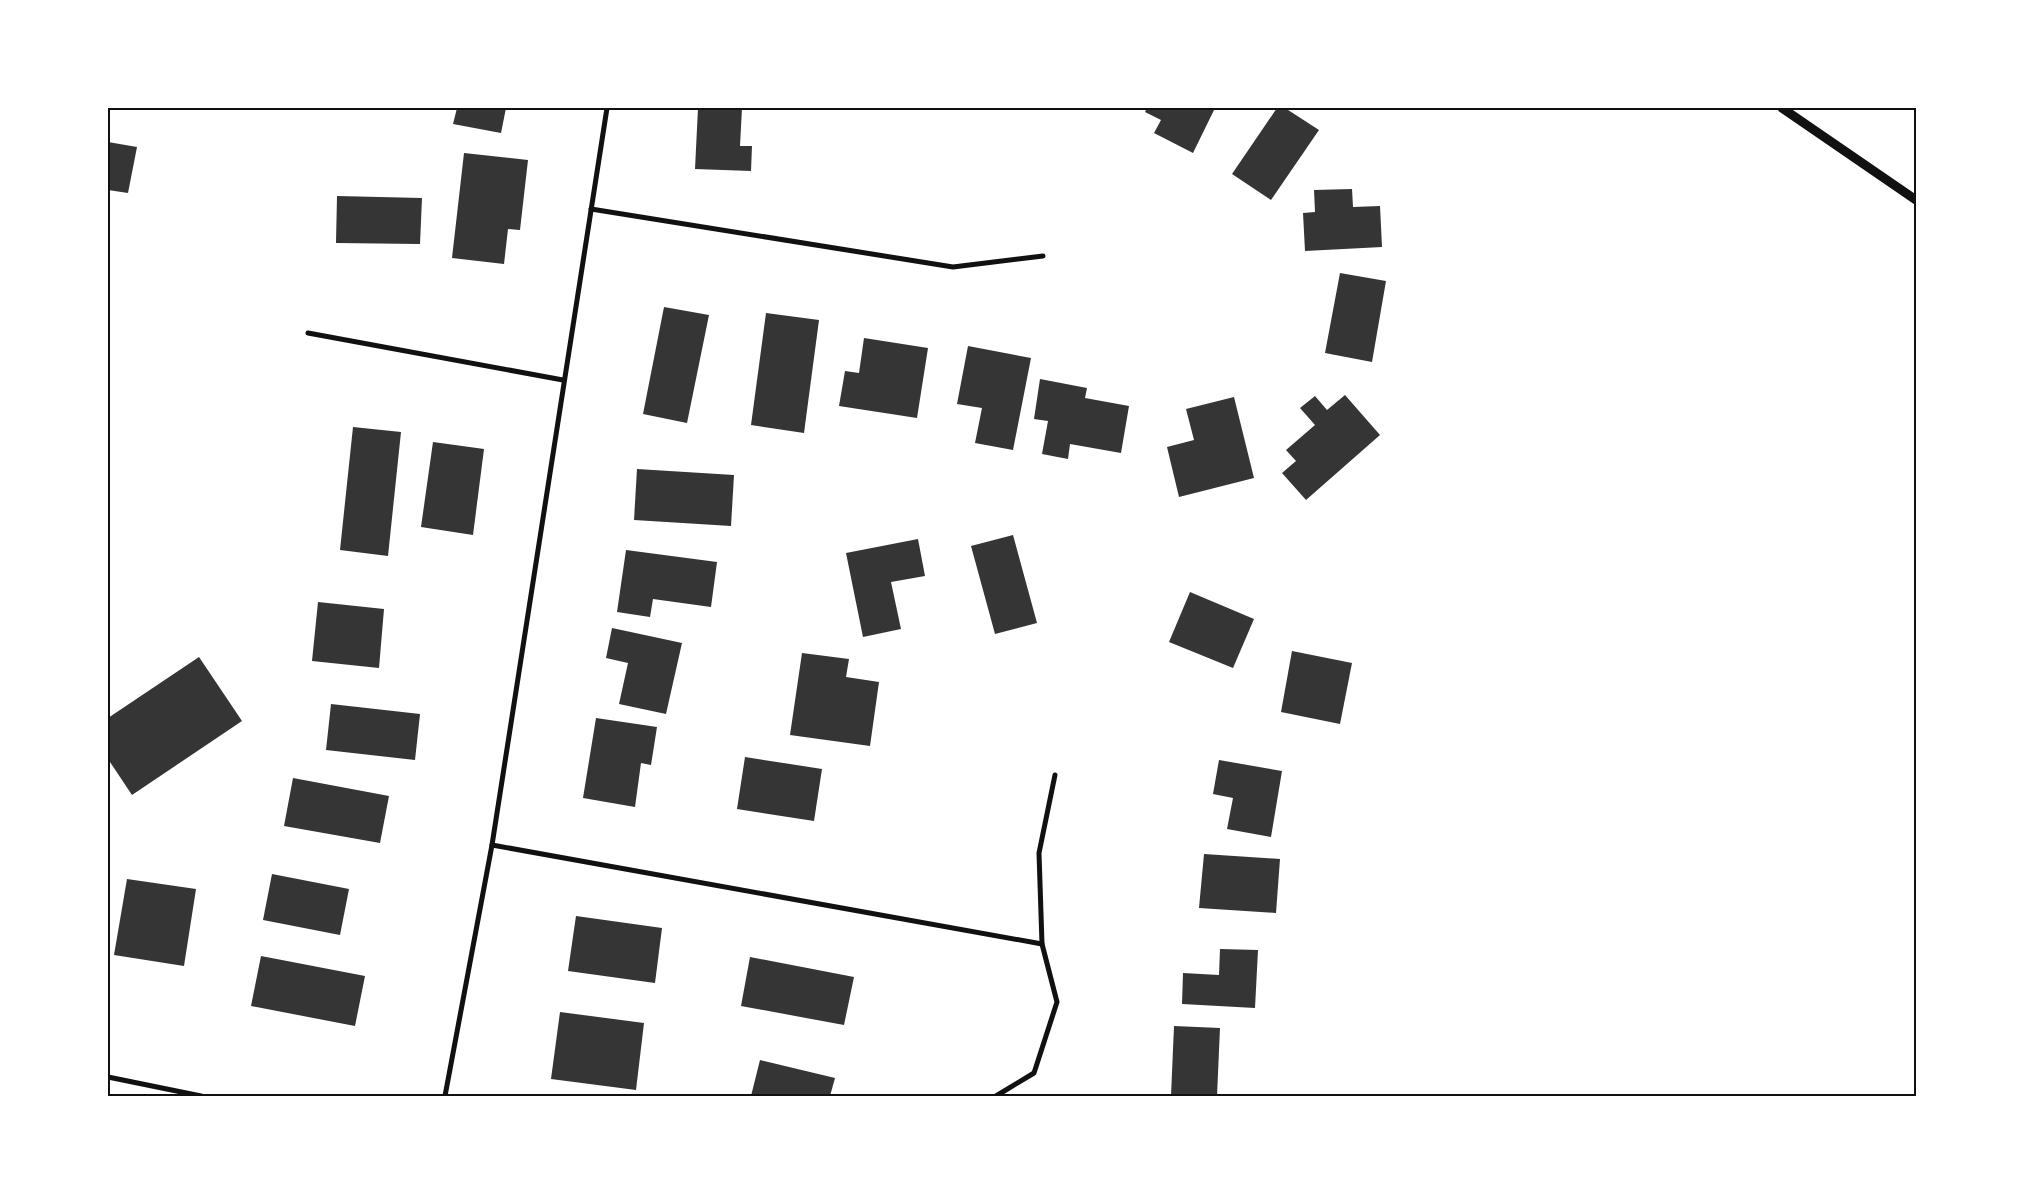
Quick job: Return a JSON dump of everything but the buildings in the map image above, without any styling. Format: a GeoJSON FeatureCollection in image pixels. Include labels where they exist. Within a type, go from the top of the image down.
{"type":"FeatureCollection","features":[{"type":"Feature","properties":{"kind":"street"},"geometry":{"type":"LineString","coordinates":[[445,1096],[492,845],[563,380],[607,108]]}},
{"type":"Feature","properties":{"kind":"street"},"geometry":{"type":"LineString","coordinates":[[1782,108],[1916,200]]}},
{"type":"Feature","properties":{"kind":"street"},"geometry":{"type":"LineString","coordinates":[[591,209],[953,267],[1043,256]]}},
{"type":"Feature","properties":{"kind":"street"},"geometry":{"type":"LineString","coordinates":[[308,334],[563,380]]}},
{"type":"Feature","properties":{"kind":"street"},"geometry":{"type":"LineString","coordinates":[[996,1096],[1034,1073],[1057,1002],[1042,944],[1039,853],[1055,774]]}},
{"type":"Feature","properties":{"kind":"street"},"geometry":{"type":"LineString","coordinates":[[492,845],[1042,944]]}},
{"type":"Feature","properties":{"kind":"street"},"geometry":{"type":"LineString","coordinates":[[108,1077],[201,1096]]}}]}
